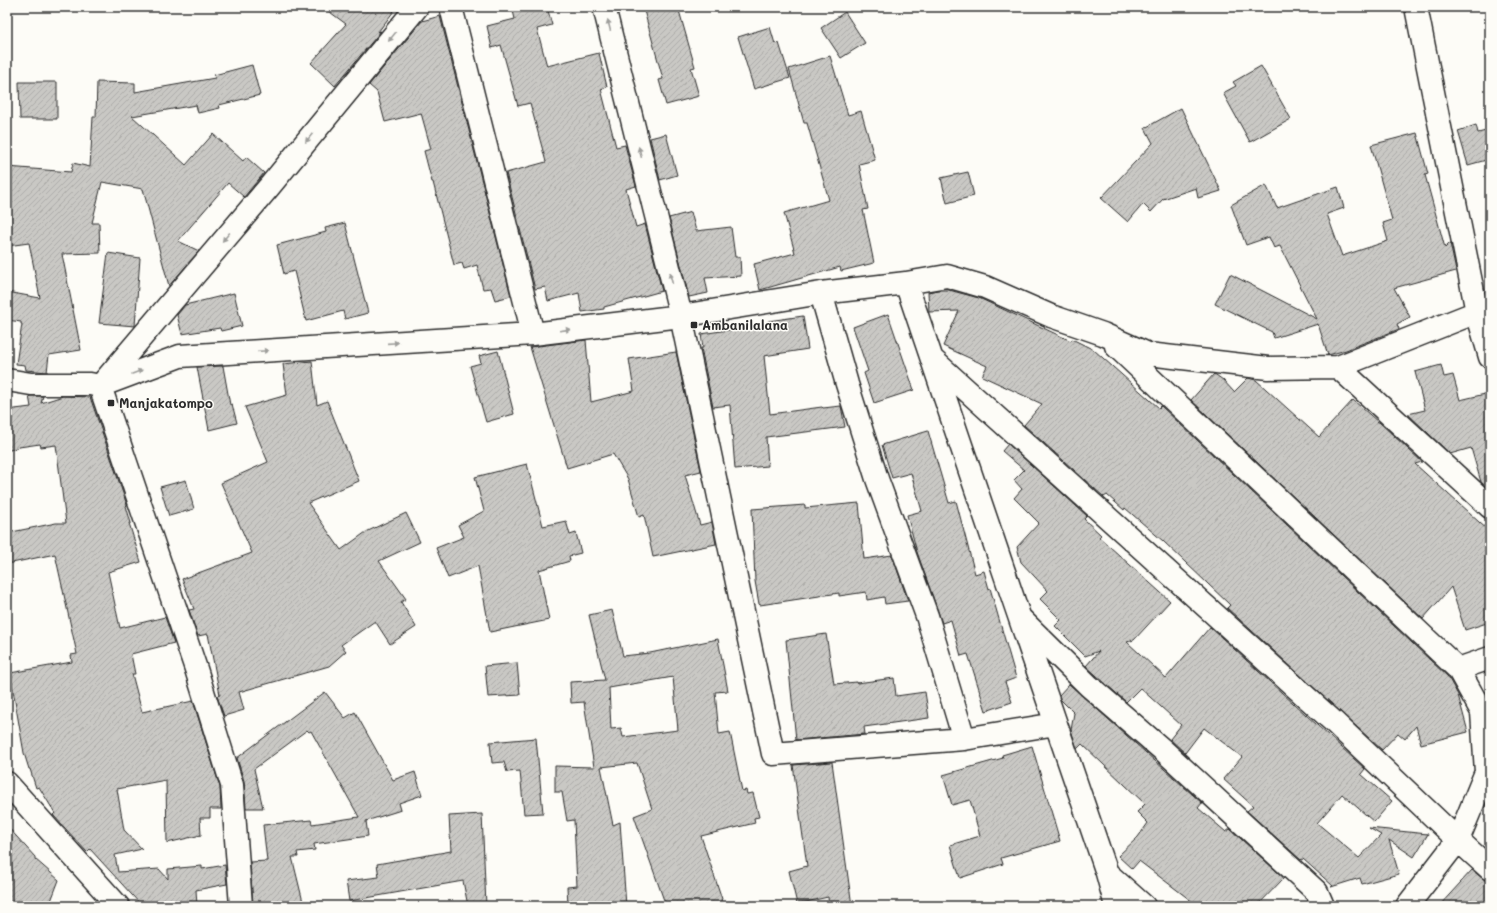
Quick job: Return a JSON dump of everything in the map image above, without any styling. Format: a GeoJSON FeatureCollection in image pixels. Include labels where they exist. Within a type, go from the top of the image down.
{"type":"FeatureCollection","features":[{"type":"Feature","properties":{"kind":"street"},"geometry":{"type":"LineString","coordinates":[[100,386],[269,187],[417,7]]}},
{"type":"Feature","properties":{"kind":"street"},"geometry":{"type":"LineString","coordinates":[[450,7],[533,334]]}},
{"type":"Feature","properties":{"kind":"street"},"geometry":{"type":"LineString","coordinates":[[604,7],[681,316],[773,754],[964,739],[1056,724]]}},
{"type":"Feature","properties":{"kind":"street"},"geometry":{"type":"LineString","coordinates":[[1416,7],[1483,310],[1490,357]]}},
{"type":"Feature","properties":{"kind":"street"},"geometry":{"type":"LineString","coordinates":[[7,380],[31,384],[90,384],[100,386],[180,356],[533,334],[681,316],[820,293],[906,283],[947,276],[985,287],[1051,316],[1103,334],[1148,354],[1268,368],[1338,367],[1483,310]]}},
{"type":"Feature","properties":{"kind":"street"},"geometry":{"type":"LineString","coordinates":[[906,283],[1018,617],[1107,873],[1116,906]]}},
{"type":"Feature","properties":{"kind":"street"},"geometry":{"type":"LineString","coordinates":[[820,293],[877,479],[927,616],[964,739]]}},
{"type":"Feature","properties":{"kind":"street"},"geometry":{"type":"LineString","coordinates":[[1103,334],[1458,670],[1482,712],[1488,772],[1458,840],[1407,906]]}},
{"type":"Feature","properties":{"kind":"street"},"geometry":{"type":"LineString","coordinates":[[932,359],[1335,723],[1490,869]]}},
{"type":"Feature","properties":{"kind":"street"},"geometry":{"type":"LineString","coordinates":[[1338,367],[1490,507]]}},
{"type":"Feature","properties":{"kind":"street"},"geometry":{"type":"LineString","coordinates":[[100,386],[196,669],[232,786],[241,906]]}},
{"type":"Feature","properties":{"kind":"street"},"geometry":{"type":"LineString","coordinates":[[1018,617],[1089,686],[1164,751],[1317,892],[1323,906]]}},
{"type":"Feature","properties":{"kind":"street"},"geometry":{"type":"LineString","coordinates":[[1458,670],[1490,658]]}},
{"type":"Feature","properties":{"kind":"street"},"geometry":{"type":"LineString","coordinates":[[7,783],[118,906]]}},
{"type":"Feature","properties":{"kind":"street"},"geometry":{"type":"LineString","coordinates":[[1107,873],[1144,906]]}},
{"type":"Feature","properties":{"kind":"building"},"geometry":{"type":"Polygon","coordinates":[[[323,7],[397,7],[378,32],[381,31],[335,86],[311,63],[346,24],[323,7]]]}},
{"type":"Feature","properties":{"kind":"building"},"geometry":{"type":"Polygon","coordinates":[[[512,7],[547,7],[552,25],[537,29],[547,66],[599,53],[607,87],[601,89],[616,147],[625,145],[636,186],[626,189],[636,227],[645,224],[662,291],[604,307],[604,309],[582,312],[579,293],[548,301],[545,287],[535,289],[506,173],[546,162],[530,103],[518,106],[501,45],[492,48],[487,26],[515,19],[512,7]]]}},
{"type":"Feature","properties":{"kind":"building"},"geometry":{"type":"Polygon","coordinates":[[[643,7],[678,7],[695,67],[691,68],[699,96],[666,105],[659,80],[663,79],[643,7]]]}},
{"type":"Feature","properties":{"kind":"building"},"geometry":{"type":"Polygon","coordinates":[[[845,12],[865,43],[841,58],[821,28],[845,12]]]}},
{"type":"Feature","properties":{"kind":"building"},"geometry":{"type":"Polygon","coordinates":[[[440,16],[511,296],[495,300],[491,288],[483,289],[477,265],[464,269],[462,263],[454,265],[424,151],[431,149],[421,113],[385,122],[377,92],[369,85],[422,21],[440,16]]]}},
{"type":"Feature","properties":{"kind":"building"},"geometry":{"type":"Polygon","coordinates":[[[770,27],[775,44],[779,43],[790,78],[754,89],[738,37],[770,27]]]}},
{"type":"Feature","properties":{"kind":"building"},"geometry":{"type":"Polygon","coordinates":[[[830,56],[848,115],[861,111],[875,160],[859,164],[868,209],[863,210],[874,263],[841,271],[840,267],[760,290],[754,264],[795,253],[784,213],[829,200],[807,123],[804,123],[789,69],[830,56]]]}},
{"type":"Feature","properties":{"kind":"building"},"geometry":{"type":"Polygon","coordinates":[[[252,65],[260,95],[219,105],[220,108],[198,113],[196,105],[132,116],[186,165],[213,134],[243,161],[246,157],[264,173],[244,197],[228,183],[178,241],[199,251],[169,286],[143,189],[102,182],[92,223],[99,223],[100,253],[62,254],[81,350],[49,355],[47,372],[26,370],[25,365],[16,364],[22,324],[21,322],[7,320],[7,292],[40,298],[29,243],[7,246],[7,167],[71,172],[73,163],[90,167],[93,117],[96,117],[97,82],[135,83],[135,92],[215,78],[214,75],[252,65]]]}},
{"type":"Feature","properties":{"kind":"building"},"geometry":{"type":"Polygon","coordinates":[[[1261,66],[1291,119],[1250,142],[1223,93],[1236,86],[1233,82],[1261,66]]]}},
{"type":"Feature","properties":{"kind":"building"},"geometry":{"type":"Polygon","coordinates":[[[19,82],[57,82],[57,119],[20,119],[19,82]]]}},
{"type":"Feature","properties":{"kind":"building"},"geometry":{"type":"Polygon","coordinates":[[[1181,108],[1221,191],[1198,198],[1196,188],[1163,199],[1151,212],[1143,204],[1128,222],[1101,198],[1153,143],[1145,128],[1181,108]]]}},
{"type":"Feature","properties":{"kind":"building"},"geometry":{"type":"Polygon","coordinates":[[[1476,125],[1478,133],[1486,131],[1490,146],[1490,159],[1468,165],[1458,131],[1476,125]]]}},
{"type":"Feature","properties":{"kind":"building"},"geometry":{"type":"Polygon","coordinates":[[[1417,133],[1428,174],[1425,175],[1445,248],[1450,243],[1456,271],[1394,288],[1410,317],[1397,324],[1399,329],[1346,350],[1328,355],[1318,324],[1274,338],[1272,332],[1215,304],[1230,274],[1317,319],[1280,246],[1274,248],[1269,237],[1246,245],[1231,205],[1266,185],[1277,208],[1338,187],[1344,208],[1327,214],[1342,256],[1388,241],[1383,223],[1392,220],[1371,145],[1417,133]]]}},
{"type":"Feature","properties":{"kind":"building"},"geometry":{"type":"Polygon","coordinates":[[[666,134],[677,175],[660,180],[650,138],[666,134]]]}},
{"type":"Feature","properties":{"kind":"building"},"geometry":{"type":"Polygon","coordinates":[[[968,172],[974,196],[947,203],[941,178],[968,172]]]}},
{"type":"Feature","properties":{"kind":"building"},"geometry":{"type":"Polygon","coordinates":[[[691,212],[696,231],[731,227],[735,257],[740,257],[741,276],[705,278],[708,293],[689,297],[669,218],[691,212]]]}},
{"type":"Feature","properties":{"kind":"building"},"geometry":{"type":"Polygon","coordinates":[[[345,223],[368,313],[345,319],[343,311],[306,321],[294,271],[284,274],[277,245],[326,232],[325,228],[345,223]]]}},
{"type":"Feature","properties":{"kind":"building"},"geometry":{"type":"Polygon","coordinates":[[[108,253],[140,258],[135,326],[99,323],[108,253]]]}},
{"type":"Feature","properties":{"kind":"building"},"geometry":{"type":"Polygon","coordinates":[[[949,290],[979,298],[1071,341],[1072,339],[1094,350],[1159,408],[1161,406],[1448,677],[1458,695],[1468,732],[1421,744],[1416,726],[1405,739],[1398,733],[1382,750],[1227,608],[1230,605],[1163,541],[1125,508],[1124,510],[1107,495],[1104,497],[1024,425],[1042,404],[982,376],[987,366],[943,346],[959,311],[929,312],[928,292],[949,290]]]}},
{"type":"Feature","properties":{"kind":"building"},"geometry":{"type":"Polygon","coordinates":[[[234,293],[242,326],[221,331],[220,328],[182,334],[177,315],[185,305],[234,293]]]}},
{"type":"Feature","properties":{"kind":"building"},"geometry":{"type":"Polygon","coordinates":[[[888,314],[914,390],[874,403],[864,373],[868,371],[853,327],[888,314]]]}},
{"type":"Feature","properties":{"kind":"building"},"geometry":{"type":"Polygon","coordinates":[[[803,316],[808,349],[764,356],[770,414],[841,406],[845,427],[766,437],[768,466],[735,469],[730,405],[713,407],[701,348],[703,348],[701,334],[769,324],[768,321],[803,316]]]}},
{"type":"Feature","properties":{"kind":"building"},"geometry":{"type":"Polygon","coordinates":[[[586,340],[591,402],[634,391],[629,359],[676,352],[701,471],[685,475],[700,525],[712,522],[716,544],[653,557],[644,515],[639,517],[628,479],[613,454],[567,468],[530,347],[586,340]]]}},
{"type":"Feature","properties":{"kind":"building"},"geometry":{"type":"Polygon","coordinates":[[[498,351],[514,414],[486,422],[470,366],[481,363],[479,356],[498,351]]]}},
{"type":"Feature","properties":{"kind":"building"},"geometry":{"type":"Polygon","coordinates":[[[312,361],[317,405],[327,401],[359,481],[308,503],[341,550],[366,532],[406,513],[420,542],[379,561],[406,599],[401,602],[416,627],[390,644],[375,621],[341,645],[346,651],[329,666],[239,692],[244,710],[224,716],[217,696],[220,695],[208,634],[198,636],[189,610],[194,609],[182,579],[252,553],[221,483],[268,462],[245,407],[287,395],[283,364],[312,361]]]}},
{"type":"Feature","properties":{"kind":"building"},"geometry":{"type":"Polygon","coordinates":[[[1441,365],[1444,377],[1453,375],[1460,400],[1485,394],[1490,414],[1490,490],[1481,482],[1471,448],[1450,454],[1408,414],[1425,410],[1415,372],[1441,365]]]}},
{"type":"Feature","properties":{"kind":"building"},"geometry":{"type":"Polygon","coordinates":[[[223,366],[230,405],[232,404],[237,423],[209,430],[197,367],[223,366]]]}},
{"type":"Feature","properties":{"kind":"building"},"geometry":{"type":"Polygon","coordinates":[[[1214,374],[1223,380],[1234,392],[1248,378],[1256,380],[1319,437],[1353,400],[1379,422],[1422,462],[1415,464],[1490,532],[1490,622],[1465,630],[1451,587],[1423,619],[1191,400],[1214,374]]]}},
{"type":"Feature","properties":{"kind":"building"},"geometry":{"type":"Polygon","coordinates":[[[29,396],[43,396],[41,403],[63,396],[90,397],[127,505],[131,523],[129,523],[141,562],[108,572],[120,628],[165,617],[174,643],[131,654],[135,674],[132,674],[142,712],[193,701],[220,787],[221,809],[210,809],[210,818],[200,818],[201,835],[167,843],[166,780],[117,789],[124,830],[142,849],[115,855],[118,872],[159,869],[168,879],[168,869],[202,866],[202,869],[225,865],[227,884],[196,890],[197,906],[142,906],[90,849],[87,852],[53,815],[55,813],[39,787],[36,788],[29,769],[24,753],[10,673],[72,662],[71,655],[77,654],[55,554],[7,564],[7,533],[56,523],[66,523],[56,445],[41,447],[40,444],[19,447],[7,451],[7,410],[31,407],[29,396]]]}},
{"type":"Feature","properties":{"kind":"building"},"geometry":{"type":"Polygon","coordinates":[[[928,431],[949,503],[956,501],[975,574],[984,571],[1016,678],[1005,682],[1012,702],[986,711],[968,654],[961,656],[951,620],[942,623],[917,552],[907,515],[922,511],[911,473],[892,478],[882,445],[928,431]]]}},
{"type":"Feature","properties":{"kind":"building"},"geometry":{"type":"Polygon","coordinates":[[[1008,444],[1087,516],[1084,519],[1101,535],[1099,537],[1170,601],[1134,640],[1127,642],[1166,678],[1210,627],[1365,769],[1361,774],[1392,801],[1374,822],[1342,794],[1317,823],[1359,858],[1381,835],[1369,828],[1428,834],[1414,857],[1389,840],[1399,874],[1362,884],[1360,878],[1331,887],[1333,886],[1303,859],[1301,860],[1247,811],[1253,806],[1223,779],[1242,757],[1204,728],[1185,753],[1170,739],[1181,725],[1140,688],[1126,702],[1086,666],[1099,651],[1085,656],[1055,626],[1061,620],[1040,599],[1048,591],[1021,562],[1017,547],[1039,523],[1014,498],[1022,489],[1014,480],[1024,470],[1002,451],[1008,444]]]}},
{"type":"Feature","properties":{"kind":"building"},"geometry":{"type":"Polygon","coordinates":[[[527,464],[543,526],[566,521],[570,535],[576,533],[581,553],[569,556],[570,561],[539,570],[549,620],[490,632],[478,566],[448,578],[436,548],[464,537],[458,525],[484,511],[475,477],[527,464]]]}},
{"type":"Feature","properties":{"kind":"building"},"geometry":{"type":"Polygon","coordinates":[[[186,480],[194,509],[169,516],[160,487],[186,480]]]}},
{"type":"Feature","properties":{"kind":"building"},"geometry":{"type":"Polygon","coordinates":[[[859,503],[864,559],[892,555],[908,601],[885,604],[884,597],[867,600],[866,592],[839,596],[839,593],[760,605],[755,581],[752,509],[805,505],[805,508],[859,503]]]}},
{"type":"Feature","properties":{"kind":"building"},"geometry":{"type":"Polygon","coordinates":[[[612,610],[623,656],[650,653],[718,639],[728,691],[715,692],[719,734],[730,732],[742,791],[746,790],[747,794],[753,793],[759,817],[754,818],[755,823],[701,836],[723,906],[666,906],[634,816],[652,809],[637,763],[601,767],[613,825],[620,822],[626,906],[586,906],[586,904],[568,905],[567,887],[577,886],[574,820],[567,821],[562,792],[555,792],[555,766],[594,767],[584,702],[571,703],[570,682],[605,680],[589,615],[612,610]],[[673,677],[609,688],[611,729],[621,728],[623,737],[678,730],[673,677]]]}},
{"type":"Feature","properties":{"kind":"building"},"geometry":{"type":"Polygon","coordinates":[[[826,634],[834,684],[857,683],[894,678],[896,696],[925,692],[929,718],[864,727],[865,734],[796,740],[786,640],[826,634]]]}},
{"type":"Feature","properties":{"kind":"building"},"geometry":{"type":"Polygon","coordinates":[[[517,663],[520,695],[488,697],[485,666],[517,663]]]}},
{"type":"Feature","properties":{"kind":"building"},"geometry":{"type":"Polygon","coordinates":[[[1069,684],[1202,803],[1198,808],[1226,832],[1230,829],[1284,878],[1257,906],[1198,906],[1139,861],[1132,869],[1118,856],[1138,837],[1148,823],[1137,812],[1145,804],[1082,744],[1077,749],[1071,730],[1074,713],[1060,699],[1059,695],[1069,684]]]}},
{"type":"Feature","properties":{"kind":"building"},"geometry":{"type":"Polygon","coordinates":[[[325,692],[345,718],[355,712],[393,780],[415,772],[422,795],[399,803],[401,810],[366,821],[368,836],[314,844],[315,850],[297,852],[298,857],[292,857],[304,906],[253,906],[250,862],[267,861],[263,825],[311,820],[312,824],[359,817],[311,731],[309,732],[307,730],[254,769],[263,808],[246,808],[244,781],[237,758],[325,692]]]}},
{"type":"Feature","properties":{"kind":"building"},"geometry":{"type":"Polygon","coordinates":[[[536,738],[543,813],[524,814],[520,771],[507,772],[504,762],[492,763],[490,742],[536,738]]]}},
{"type":"Feature","properties":{"kind":"building"},"geometry":{"type":"Polygon","coordinates":[[[1032,746],[1060,841],[1001,858],[1003,864],[960,878],[950,845],[980,836],[970,800],[952,805],[943,775],[1003,758],[1002,755],[1032,746]]]}},
{"type":"Feature","properties":{"kind":"building"},"geometry":{"type":"Polygon","coordinates":[[[832,762],[852,906],[829,906],[828,897],[797,904],[789,871],[807,866],[793,765],[832,762]]]}},
{"type":"Feature","properties":{"kind":"building"},"geometry":{"type":"Polygon","coordinates":[[[482,814],[486,906],[468,906],[463,881],[349,901],[346,881],[379,877],[377,864],[451,851],[449,816],[482,814]]]}},
{"type":"Feature","properties":{"kind":"building"},"geometry":{"type":"Polygon","coordinates":[[[7,826],[35,857],[35,859],[59,880],[49,906],[32,906],[29,903],[7,905],[7,826]]]}},
{"type":"Feature","properties":{"kind":"building"},"geometry":{"type":"Polygon","coordinates":[[[1472,870],[1482,878],[1490,881],[1490,906],[1439,906],[1472,870]]]}},
{"type":"Feature","properties":{"kind":"place","name":"Ambanilalana"},"geometry":{"type":"Point","coordinates":[694,325]}},
{"type":"Feature","properties":{"kind":"place","name":"Manjakatompo"},"geometry":{"type":"Point","coordinates":[111,403]}}]}
